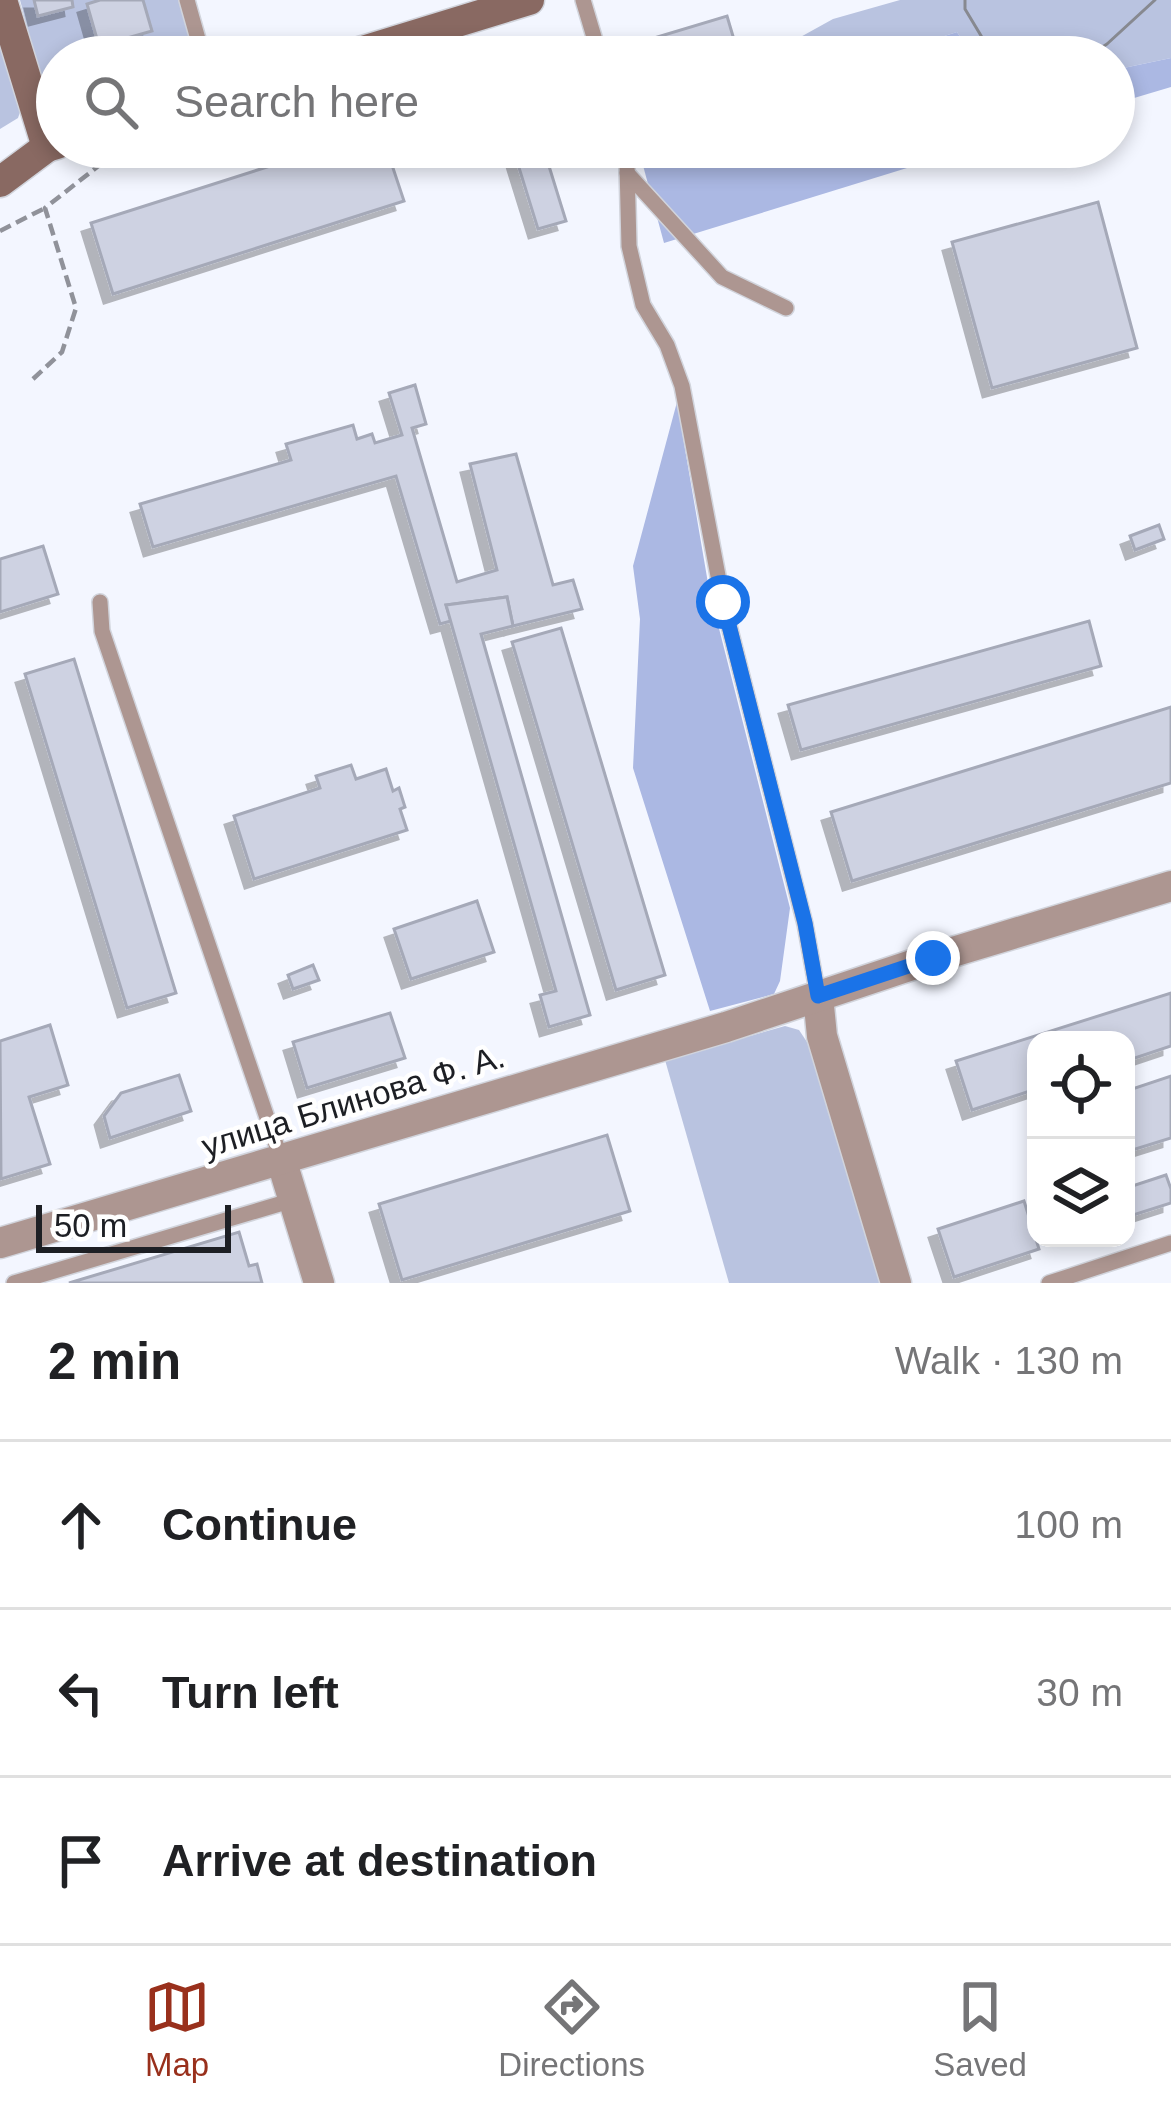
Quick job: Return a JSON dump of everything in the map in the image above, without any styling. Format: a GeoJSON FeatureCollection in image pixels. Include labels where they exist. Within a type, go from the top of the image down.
{"type":"FeatureCollection","features":[{"type":"Feature","properties":{"kind":"main road"},"geometry":{"type":"LineString","coordinates":[[2,0],[36,99]]}},
{"type":"Feature","properties":{"kind":"main road"},"geometry":{"type":"LineString","coordinates":[[412,36],[529,0]]}},
{"type":"Feature","properties":{"kind":"main road"},"geometry":{"type":"LineString","coordinates":[[0,182],[36,156]]}},
{"type":"Feature","properties":{"kind":"street","name":"улица Блинова Ф. А."},"geometry":{"type":"LineString","coordinates":[[0,1243],[727,1027],[1171,886]]}},
{"type":"Feature","properties":{"kind":"street"},"geometry":{"type":"LineString","coordinates":[[818,996],[822,1036],[896,1283]]}},
{"type":"Feature","properties":{"kind":"street"},"geometry":{"type":"LineString","coordinates":[[281,1160],[319,1283]]}},
{"type":"Feature","properties":{"kind":"lane"},"geometry":{"type":"LineString","coordinates":[[187,0],[197,36]]}},
{"type":"Feature","properties":{"kind":"lane"},"geometry":{"type":"LineString","coordinates":[[583,0],[594,36]]}},
{"type":"Feature","properties":{"kind":"lane"},"geometry":{"type":"LineString","coordinates":[[626,168],[629,246],[643,305],[667,345],[682,386],[723,602],[805,923],[818,996]]}},
{"type":"Feature","properties":{"kind":"lane"},"geometry":{"type":"LineString","coordinates":[[627,172],[722,277],[786,308]]}},
{"type":"Feature","properties":{"kind":"lane"},"geometry":{"type":"LineString","coordinates":[[100,602],[102,631],[281,1160]]}},
{"type":"Feature","properties":{"kind":"lane"},"geometry":{"type":"LineString","coordinates":[[14,1283],[292,1200]]}},
{"type":"Feature","properties":{"kind":"lane"},"geometry":{"type":"LineString","coordinates":[[1048,1283],[1171,1243]]}},
{"type":"Feature","properties":{"kind":"path"},"geometry":{"type":"LineString","coordinates":[[0,230],[45,208],[96,168]]}},
{"type":"Feature","properties":{"kind":"path"},"geometry":{"type":"LineString","coordinates":[[33,379],[62,352],[76,308],[45,208]]}},
{"type":"Feature","properties":{"kind":"shaded area"},"geometry":{"type":"Polygon","coordinates":[[[20,0],[179,0],[190,36],[36,36],[36,63],[20,0]]]}},
{"type":"Feature","properties":{"kind":"shaded area"},"geometry":{"type":"Polygon","coordinates":[[[900,0],[1171,0],[1171,58],[1135,66],[1135,36],[960,36],[957,32],[945,36],[802,36],[833,19],[900,0]]]}},
{"type":"Feature","properties":{"kind":"shaded area"},"geometry":{"type":"Polygon","coordinates":[[[0,35],[21,109],[18,118],[0,129],[0,35]]]}},
{"type":"Feature","properties":{"kind":"shaded area"},"geometry":{"type":"Polygon","coordinates":[[[1171,58],[1171,87],[1135,98],[1135,66],[1171,58]]]}},
{"type":"Feature","properties":{"kind":"shaded area"},"geometry":{"type":"Polygon","coordinates":[[[644,168],[907,168],[664,243],[644,168]]]}},
{"type":"Feature","properties":{"kind":"shaded area"},"geometry":{"type":"Polygon","coordinates":[[[677,402],[709,589],[790,908],[774,994],[710,1011],[633,768],[640,619],[633,566],[677,402]]]}},
{"type":"Feature","properties":{"kind":"shaded area"},"geometry":{"type":"Polygon","coordinates":[[[785,1026],[799,1030],[809,1045],[880,1283],[729,1283],[665,1060],[785,1026]]]}},
{"type":"Feature","properties":{"kind":"building"},"geometry":{"type":"Polygon","coordinates":[[[34,0],[72,0],[73,7],[38,16],[34,0]]]}},
{"type":"Feature","properties":{"kind":"building"},"geometry":{"type":"Polygon","coordinates":[[[143,0],[152,31],[96,36],[87,4],[143,0]]]}},
{"type":"Feature","properties":{"kind":"building"},"geometry":{"type":"Polygon","coordinates":[[[727,16],[733,36],[661,36],[727,16]]]}},
{"type":"Feature","properties":{"kind":"building"},"geometry":{"type":"Polygon","coordinates":[[[264,168],[393,168],[404,201],[113,294],[91,223],[264,168]]]}},
{"type":"Feature","properties":{"kind":"building"},"geometry":{"type":"Polygon","coordinates":[[[519,168],[550,168],[566,221],[538,229],[519,168]]]}},
{"type":"Feature","properties":{"kind":"building"},"geometry":{"type":"Polygon","coordinates":[[[1098,202],[1137,348],[992,388],[952,242],[1098,202]]]}},
{"type":"Feature","properties":{"kind":"building"},"geometry":{"type":"Polygon","coordinates":[[[415,385],[426,424],[412,428],[457,582],[497,570],[470,464],[516,454],[553,585],[573,580],[582,609],[513,626],[507,597],[446,605],[451,621],[440,624],[396,476],[153,547],[140,504],[291,460],[286,444],[353,425],[357,439],[372,434],[375,443],[402,435],[389,393],[415,385]]]}},
{"type":"Feature","properties":{"kind":"building"},"geometry":{"type":"Polygon","coordinates":[[[1159,525],[1164,539],[1135,550],[1130,536],[1159,525]]]}},
{"type":"Feature","properties":{"kind":"building"},"geometry":{"type":"Polygon","coordinates":[[[43,546],[58,594],[0,612],[0,559],[43,546]]]}},
{"type":"Feature","properties":{"kind":"building"},"geometry":{"type":"Polygon","coordinates":[[[507,597],[513,626],[481,634],[590,1015],[549,1027],[540,995],[556,991],[446,605],[507,597]]]}},
{"type":"Feature","properties":{"kind":"building"},"geometry":{"type":"Polygon","coordinates":[[[1089,621],[1101,666],[801,750],[788,705],[1089,621]]]}},
{"type":"Feature","properties":{"kind":"building"},"geometry":{"type":"Polygon","coordinates":[[[561,628],[665,975],[616,990],[512,642],[561,628]]]}},
{"type":"Feature","properties":{"kind":"building"},"geometry":{"type":"Polygon","coordinates":[[[74,659],[176,993],[127,1008],[25,674],[74,659]]]}},
{"type":"Feature","properties":{"kind":"building"},"geometry":{"type":"Polygon","coordinates":[[[1171,707],[1171,783],[852,881],[831,812],[1171,707]]]}},
{"type":"Feature","properties":{"kind":"building"},"geometry":{"type":"Polygon","coordinates":[[[351,765],[356,779],[386,769],[393,791],[399,788],[407,830],[254,879],[234,816],[320,788],[316,776],[351,765]]]}},
{"type":"Feature","properties":{"kind":"building"},"geometry":{"type":"Polygon","coordinates":[[[477,901],[494,952],[411,979],[394,929],[477,901]]]}},
{"type":"Feature","properties":{"kind":"building"},"geometry":{"type":"Polygon","coordinates":[[[313,965],[319,980],[293,989],[288,975],[313,965]]]}},
{"type":"Feature","properties":{"kind":"building"},"geometry":{"type":"Polygon","coordinates":[[[1171,993],[1171,1046],[1135,1058],[1135,1031],[1051,1031],[1171,993]]]}},
{"type":"Feature","properties":{"kind":"building"},"geometry":{"type":"Polygon","coordinates":[[[390,1013],[405,1058],[307,1088],[293,1042],[390,1013]]]}},
{"type":"Feature","properties":{"kind":"building"},"geometry":{"type":"Polygon","coordinates":[[[50,1025],[68,1085],[29,1097],[50,1164],[1,1179],[0,1041],[50,1025]]]}},
{"type":"Feature","properties":{"kind":"building"},"geometry":{"type":"Polygon","coordinates":[[[1027,1039],[1027,1092],[972,1110],[956,1061],[1027,1039]]]}},
{"type":"Feature","properties":{"kind":"building"},"geometry":{"type":"Polygon","coordinates":[[[179,1075],[191,1111],[110,1138],[104,1116],[121,1093],[179,1075]]]}},
{"type":"Feature","properties":{"kind":"building"},"geometry":{"type":"Polygon","coordinates":[[[1171,1076],[1171,1138],[1135,1149],[1135,1088],[1171,1076]]]}},
{"type":"Feature","properties":{"kind":"building"},"geometry":{"type":"Polygon","coordinates":[[[607,1135],[630,1211],[402,1280],[379,1204],[607,1135]]]}},
{"type":"Feature","properties":{"kind":"building"},"geometry":{"type":"Polygon","coordinates":[[[1166,1175],[1171,1203],[1135,1214],[1135,1185],[1166,1175]]]}},
{"type":"Feature","properties":{"kind":"building"},"geometry":{"type":"Polygon","coordinates":[[[1024,1201],[1027,1247],[1039,1249],[954,1277],[938,1229],[1024,1201]]]}},
{"type":"Feature","properties":{"kind":"building"},"geometry":{"type":"Polygon","coordinates":[[[239,1232],[249,1266],[257,1264],[262,1283],[69,1283],[239,1232]]]}},
{"type":"Feature","properties":{"kind":"tram line"},"geometry":{"type":"LineString","coordinates":[[965,0],[965,9],[981,36]]}},
{"type":"Feature","properties":{"kind":"tram line"},"geometry":{"type":"LineString","coordinates":[[1116,36],[1155,0]]}},
{"type":"Feature","properties":{"kind":"route"},"geometry":{"type":"LineString","coordinates":[[723,602],[805,923],[818,996],[933,958]]}}]}
